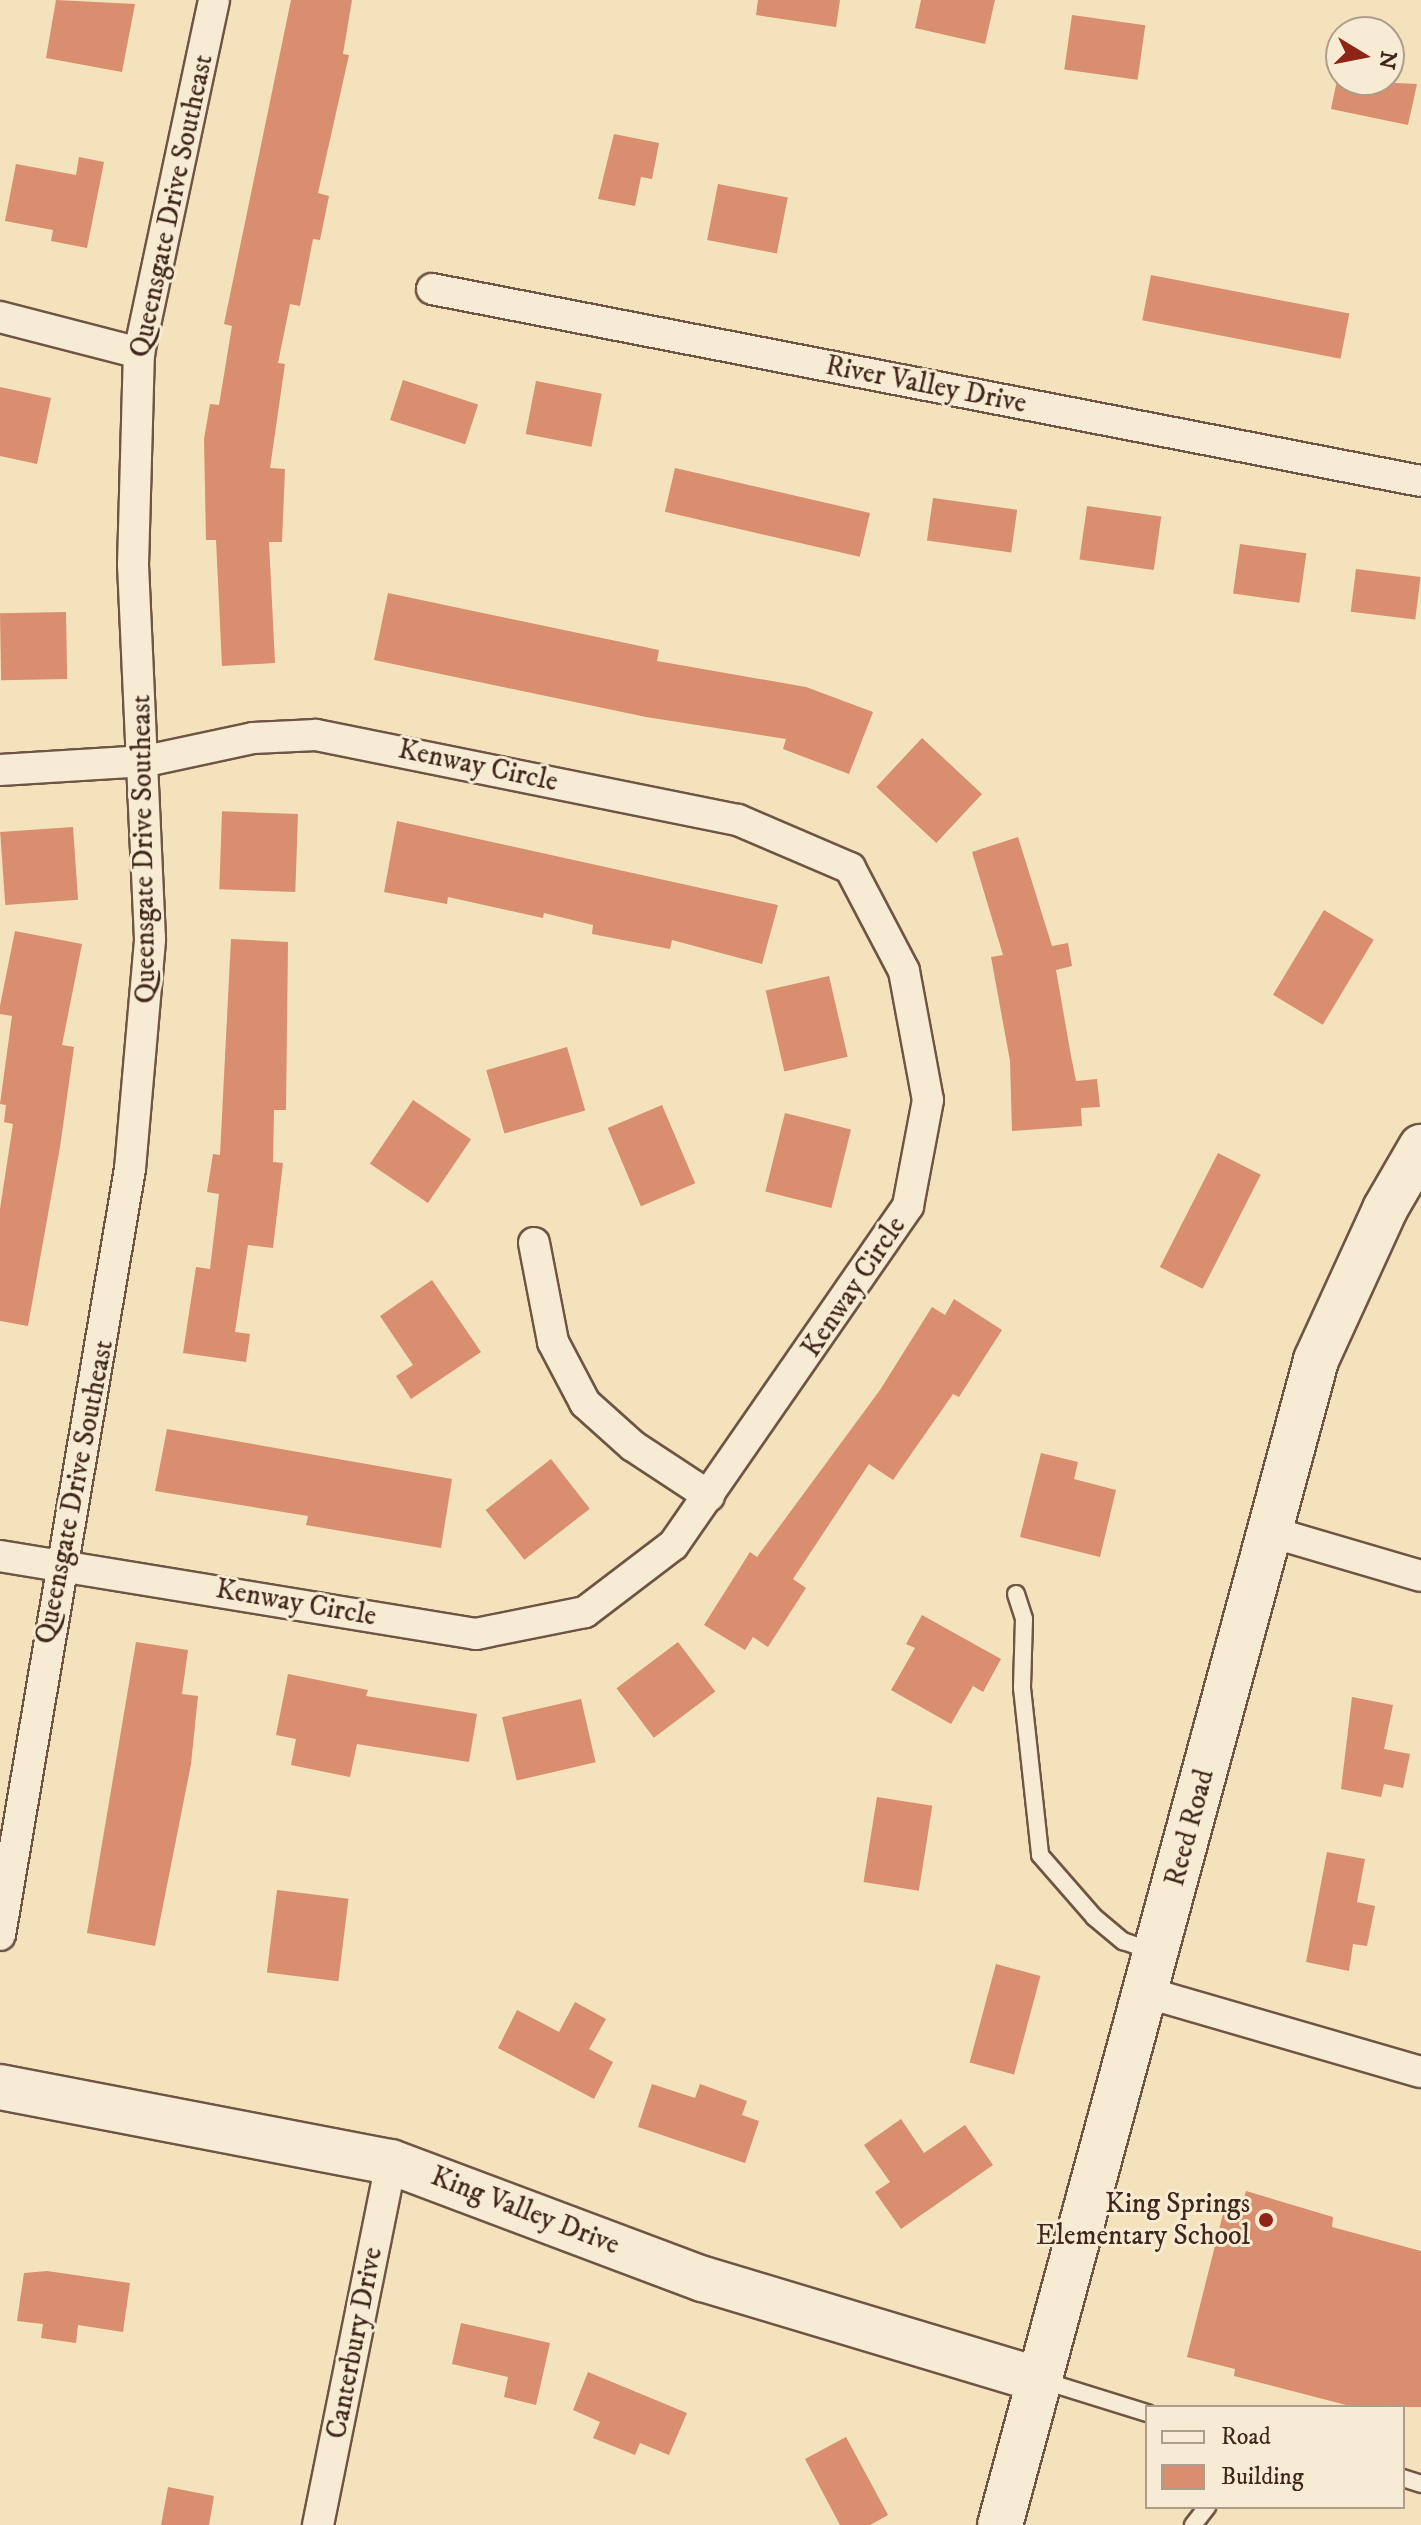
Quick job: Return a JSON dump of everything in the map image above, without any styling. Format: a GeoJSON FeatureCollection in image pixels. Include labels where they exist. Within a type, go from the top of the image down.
{"type":"FeatureCollection","features":[{"type":"Feature","properties":{"kind":"street","name":"Queensgate Drive Southeast"},"geometry":{"type":"LineString","coordinates":[[0,1935],[61,1566],[93,1413],[145,1030],[146,761],[133,565],[139,353],[214,0]]}},
{"type":"Feature","properties":{"kind":"street","name":"River Valley Drive"},"geometry":{"type":"LineString","coordinates":[[432,289],[1421,481]]}},
{"type":"Feature","properties":{"kind":"street"},"geometry":{"type":"LineString","coordinates":[[0,317],[139,353]]}},
{"type":"Feature","properties":{"kind":"street","name":"Kenway Circle"},"geometry":{"type":"LineString","coordinates":[[0,770],[146,761],[253,738],[316,735],[723,817],[850,868],[904,971],[928,1100],[908,1206],[673,1545],[585,1612],[476,1634],[0,1556]]}},
{"type":"Feature","properties":{"kind":"street","name":"Reed Road"},"geometry":{"type":"LineString","coordinates":[[1000,2525],[1316,1360],[1385,1209],[1421,1147]]}},
{"type":"Feature","properties":{"kind":"street"},"geometry":{"type":"LineString","coordinates":[[534,1243],[553,1342],[585,1403],[633,1446],[709,1496]]}},
{"type":"Feature","properties":{"kind":"street"},"geometry":{"type":"LineString","coordinates":[[1268,1531],[1421,1576]]}},
{"type":"Feature","properties":{"kind":"street"},"geometry":{"type":"LineString","coordinates":[[1151,1972],[1421,2072]]}},
{"type":"Feature","properties":{"kind":"street","name":"King Valley Drive"},"geometry":{"type":"LineString","coordinates":[[0,2087],[391,2162],[703,2279],[1040,2380]]}},
{"type":"Feature","properties":{"kind":"street","name":"Canterbury Drive"},"geometry":{"type":"LineString","coordinates":[[318,2525],[391,2162]]}},
{"type":"Feature","properties":{"kind":"lane"},"geometry":{"type":"LineString","coordinates":[[1016,1594],[1024,1619],[1022,1688],[1040,1855],[1094,1917],[1123,1941],[1151,1972]]}},
{"type":"Feature","properties":{"kind":"lane"},"geometry":{"type":"LineString","coordinates":[[1040,2380],[1145,2414]]}},
{"type":"Feature","properties":{"kind":"lane"},"geometry":{"type":"LineString","coordinates":[[1193,2525],[1205,2509]]}},
{"type":"Feature","properties":{"kind":"building"},"geometry":{"type":"Polygon","coordinates":[[[56,0],[135,4],[122,72],[46,58],[56,0]]]}},
{"type":"Feature","properties":{"kind":"building"},"geometry":{"type":"Polygon","coordinates":[[[291,0],[352,0],[343,54],[349,55],[318,193],[329,196],[320,240],[313,239],[300,306],[290,304],[278,363],[285,364],[270,468],[285,469],[282,542],[269,542],[275,663],[222,666],[216,540],[206,540],[204,439],[210,404],[219,405],[232,326],[224,324],[291,0]]]}},
{"type":"Feature","properties":{"kind":"building"},"geometry":{"type":"Polygon","coordinates":[[[758,0],[840,0],[836,27],[756,15],[758,0]]]}},
{"type":"Feature","properties":{"kind":"building"},"geometry":{"type":"Polygon","coordinates":[[[921,0],[995,0],[985,44],[915,28],[921,0]]]}},
{"type":"Feature","properties":{"kind":"building"},"geometry":{"type":"Polygon","coordinates":[[[1072,15],[1145,25],[1138,80],[1064,69],[1072,15]]]}},
{"type":"Feature","properties":{"kind":"building"},"geometry":{"type":"Polygon","coordinates":[[[1405,83],[1417,84],[1408,125],[1331,109],[1334,96],[1405,96],[1405,83]]]}},
{"type":"Feature","properties":{"kind":"building"},"geometry":{"type":"Polygon","coordinates":[[[614,134],[659,143],[652,179],[641,177],[635,206],[598,199],[614,134]]]}},
{"type":"Feature","properties":{"kind":"building"},"geometry":{"type":"Polygon","coordinates":[[[79,157],[104,162],[87,248],[51,241],[53,230],[5,221],[16,164],[76,175],[79,157]]]}},
{"type":"Feature","properties":{"kind":"building"},"geometry":{"type":"Polygon","coordinates":[[[718,184],[788,198],[777,254],[707,240],[718,184]]]}},
{"type":"Feature","properties":{"kind":"building"},"geometry":{"type":"Polygon","coordinates":[[[1151,275],[1349,314],[1341,359],[1142,320],[1151,275]]]}},
{"type":"Feature","properties":{"kind":"building"},"geometry":{"type":"Polygon","coordinates":[[[403,380],[478,404],[465,444],[390,420],[403,380]]]}},
{"type":"Feature","properties":{"kind":"building"},"geometry":{"type":"Polygon","coordinates":[[[536,381],[602,394],[591,447],[526,434],[536,381]]]}},
{"type":"Feature","properties":{"kind":"building"},"geometry":{"type":"Polygon","coordinates":[[[0,387],[51,398],[37,464],[0,456],[0,387]]]}},
{"type":"Feature","properties":{"kind":"building"},"geometry":{"type":"Polygon","coordinates":[[[675,468],[870,513],[860,557],[665,512],[675,468]]]}},
{"type":"Feature","properties":{"kind":"building"},"geometry":{"type":"Polygon","coordinates":[[[933,498],[1017,510],[1011,552],[927,541],[933,498]]]}},
{"type":"Feature","properties":{"kind":"building"},"geometry":{"type":"Polygon","coordinates":[[[1087,506],[1161,516],[1154,570],[1079,559],[1087,506]]]}},
{"type":"Feature","properties":{"kind":"building"},"geometry":{"type":"Polygon","coordinates":[[[1240,544],[1306,553],[1299,603],[1233,594],[1240,544]]]}},
{"type":"Feature","properties":{"kind":"building"},"geometry":{"type":"Polygon","coordinates":[[[1356,569],[1421,577],[1415,620],[1351,612],[1356,569]]]}},
{"type":"Feature","properties":{"kind":"building"},"geometry":{"type":"Polygon","coordinates":[[[388,593],[659,650],[657,661],[806,687],[873,712],[849,774],[783,749],[786,739],[646,717],[374,660],[388,593]]]}},
{"type":"Feature","properties":{"kind":"building"},"geometry":{"type":"Polygon","coordinates":[[[66,612],[67,679],[1,680],[0,613],[66,612]]]}},
{"type":"Feature","properties":{"kind":"building"},"geometry":{"type":"Polygon","coordinates":[[[922,738],[982,794],[936,843],[876,787],[922,738]]]}},
{"type":"Feature","properties":{"kind":"building"},"geometry":{"type":"Polygon","coordinates":[[[222,811],[298,814],[295,892],[219,889],[222,811]]]}},
{"type":"Feature","properties":{"kind":"building"},"geometry":{"type":"Polygon","coordinates":[[[397,821],[778,905],[762,964],[672,940],[670,949],[592,934],[593,925],[544,913],[543,918],[448,897],[447,904],[384,892],[397,821]]]}},
{"type":"Feature","properties":{"kind":"building"},"geometry":{"type":"Polygon","coordinates":[[[73,827],[78,900],[5,905],[0,832],[73,827]]]}},
{"type":"Feature","properties":{"kind":"building"},"geometry":{"type":"Polygon","coordinates":[[[1018,837],[1052,946],[1068,943],[1072,966],[1056,970],[1071,1056],[1076,1081],[1097,1079],[1100,1107],[1081,1108],[1082,1126],[1012,1131],[1010,1061],[991,957],[1003,955],[972,852],[1018,837]]]}},
{"type":"Feature","properties":{"kind":"building"},"geometry":{"type":"Polygon","coordinates":[[[1324,910],[1374,940],[1323,1025],[1273,995],[1324,910]]]}},
{"type":"Feature","properties":{"kind":"building"},"geometry":{"type":"Polygon","coordinates":[[[15,931],[82,944],[62,1045],[74,1047],[60,1147],[28,1326],[0,1321],[0,1209],[13,1124],[4,1122],[6,1105],[0,1104],[12,1016],[0,1014],[0,1006],[15,931]]]}},
{"type":"Feature","properties":{"kind":"building"},"geometry":{"type":"Polygon","coordinates":[[[231,939],[288,942],[286,1110],[274,1110],[273,1162],[283,1163],[273,1248],[248,1245],[235,1332],[250,1334],[246,1362],[183,1353],[196,1267],[210,1269],[219,1194],[207,1192],[213,1154],[220,1155],[231,939]]]}},
{"type":"Feature","properties":{"kind":"building"},"geometry":{"type":"Polygon","coordinates":[[[829,976],[848,1057],[784,1071],[766,991],[829,976]]]}},
{"type":"Feature","properties":{"kind":"building"},"geometry":{"type":"Polygon","coordinates":[[[567,1047],[585,1110],[504,1134],[486,1070],[567,1047]]]}},
{"type":"Feature","properties":{"kind":"building"},"geometry":{"type":"Polygon","coordinates":[[[413,1100],[471,1139],[428,1203],[370,1164],[413,1100]]]}},
{"type":"Feature","properties":{"kind":"building"},"geometry":{"type":"Polygon","coordinates":[[[662,1105],[695,1183],[641,1206],[608,1128],[662,1105]]]}},
{"type":"Feature","properties":{"kind":"building"},"geometry":{"type":"Polygon","coordinates":[[[785,1113],[851,1129],[831,1208],[765,1192],[785,1113]]]}},
{"type":"Feature","properties":{"kind":"building"},"geometry":{"type":"Polygon","coordinates":[[[1218,1153],[1261,1175],[1203,1289],[1160,1267],[1218,1153]]]}},
{"type":"Feature","properties":{"kind":"building"},"geometry":{"type":"Polygon","coordinates":[[[432,1280],[481,1352],[411,1399],[396,1376],[413,1365],[380,1316],[432,1280]]]}},
{"type":"Feature","properties":{"kind":"building"},"geometry":{"type":"Polygon","coordinates":[[[954,1299],[1002,1330],[959,1397],[953,1394],[893,1480],[869,1464],[793,1579],[806,1588],[768,1647],[753,1637],[745,1650],[704,1625],[750,1552],[757,1557],[880,1390],[932,1307],[945,1315],[954,1299]]]}},
{"type":"Feature","properties":{"kind":"building"},"geometry":{"type":"Polygon","coordinates":[[[167,1429],[452,1479],[441,1548],[306,1525],[308,1516],[155,1491],[167,1429]]]}},
{"type":"Feature","properties":{"kind":"building"},"geometry":{"type":"Polygon","coordinates":[[[1041,1453],[1078,1462],[1074,1479],[1116,1490],[1100,1557],[1020,1537],[1041,1453]]]}},
{"type":"Feature","properties":{"kind":"building"},"geometry":{"type":"Polygon","coordinates":[[[551,1459],[590,1509],[524,1560],[486,1510],[551,1459]]]}},
{"type":"Feature","properties":{"kind":"building"},"geometry":{"type":"Polygon","coordinates":[[[922,1615],[1001,1659],[983,1692],[973,1686],[951,1724],[891,1690],[915,1648],[906,1644],[922,1615]]]}},
{"type":"Feature","properties":{"kind":"building"},"geometry":{"type":"Polygon","coordinates":[[[136,1642],[188,1650],[182,1694],[198,1696],[191,1764],[155,1946],[87,1933],[136,1642]]]}},
{"type":"Feature","properties":{"kind":"building"},"geometry":{"type":"Polygon","coordinates":[[[678,1642],[715,1692],[654,1738],[617,1688],[678,1642]]]}},
{"type":"Feature","properties":{"kind":"building"},"geometry":{"type":"Polygon","coordinates":[[[288,1674],[368,1690],[366,1696],[477,1714],[469,1762],[357,1744],[350,1777],[291,1765],[296,1739],[276,1735],[288,1674]]]}},
{"type":"Feature","properties":{"kind":"building"},"geometry":{"type":"Polygon","coordinates":[[[1352,1697],[1393,1705],[1384,1749],[1410,1754],[1403,1788],[1384,1784],[1381,1797],[1341,1789],[1352,1697]]]}},
{"type":"Feature","properties":{"kind":"building"},"geometry":{"type":"Polygon","coordinates":[[[581,1699],[596,1762],[517,1781],[502,1717],[581,1699]]]}},
{"type":"Feature","properties":{"kind":"building"},"geometry":{"type":"Polygon","coordinates":[[[877,1797],[932,1806],[919,1891],[864,1882],[877,1797]]]}},
{"type":"Feature","properties":{"kind":"building"},"geometry":{"type":"Polygon","coordinates":[[[1327,1852],[1365,1859],[1357,1902],[1375,1906],[1367,1946],[1353,1944],[1349,1971],[1306,1962],[1327,1852]]]}},
{"type":"Feature","properties":{"kind":"building"},"geometry":{"type":"Polygon","coordinates":[[[277,1890],[348,1899],[338,1981],[267,1972],[277,1890]]]}},
{"type":"Feature","properties":{"kind":"building"},"geometry":{"type":"Polygon","coordinates":[[[996,1964],[1040,1976],[1014,2074],[970,2063],[996,1964]]]}},
{"type":"Feature","properties":{"kind":"building"},"geometry":{"type":"Polygon","coordinates":[[[575,2002],[606,2019],[589,2049],[613,2062],[594,2099],[498,2048],[517,2010],[559,2032],[575,2002]]]}},
{"type":"Feature","properties":{"kind":"building"},"geometry":{"type":"Polygon","coordinates":[[[652,2084],[695,2098],[700,2084],[747,2101],[742,2115],[759,2121],[745,2163],[638,2127],[652,2084]]]}},
{"type":"Feature","properties":{"kind":"building"},"geometry":{"type":"Polygon","coordinates":[[[901,2119],[924,2153],[965,2125],[993,2165],[901,2229],[875,2192],[890,2182],[864,2145],[901,2119]]]}},
{"type":"Feature","properties":{"kind":"building"},"geometry":{"type":"Polygon","coordinates":[[[1246,2191],[1333,2217],[1332,2227],[1421,2251],[1421,2407],[1346,2405],[1234,2376],[1235,2369],[1187,2357],[1224,2210],[1239,2215],[1246,2191]]]}},
{"type":"Feature","properties":{"kind":"building"},"geometry":{"type":"Polygon","coordinates":[[[47,2271],[130,2283],[123,2332],[78,2325],[76,2343],[41,2338],[43,2324],[17,2321],[24,2273],[47,2271]]]}},
{"type":"Feature","properties":{"kind":"building"},"geometry":{"type":"Polygon","coordinates":[[[461,2323],[550,2343],[536,2405],[504,2397],[508,2377],[452,2364],[461,2323]]]}},
{"type":"Feature","properties":{"kind":"building"},"geometry":{"type":"Polygon","coordinates":[[[588,2372],[687,2413],[669,2455],[640,2443],[635,2455],[593,2438],[600,2422],[573,2410],[588,2372]]]}},
{"type":"Feature","properties":{"kind":"building"},"geometry":{"type":"Polygon","coordinates":[[[846,2437],[888,2515],[870,2525],[840,2525],[805,2459],[846,2437]]]}},
{"type":"Feature","properties":{"kind":"building"},"geometry":{"type":"Polygon","coordinates":[[[168,2487],[214,2496],[209,2525],[161,2525],[168,2487]]]}},
{"type":"Feature","properties":{"kind":"place","name":"King Springs Elementary School"},"geometry":{"type":"Point","coordinates":[1266,2220]}}]}
